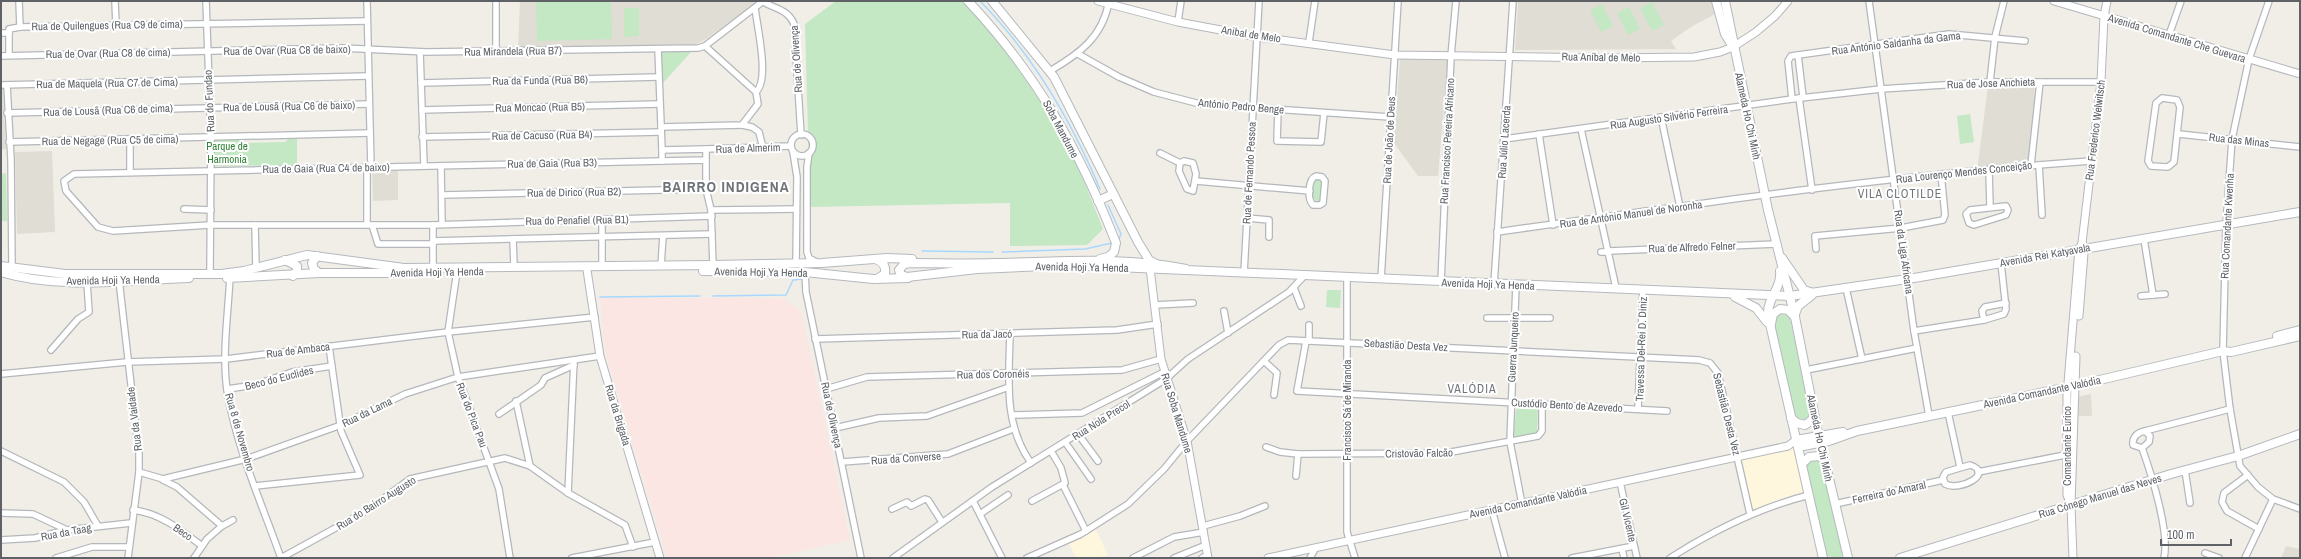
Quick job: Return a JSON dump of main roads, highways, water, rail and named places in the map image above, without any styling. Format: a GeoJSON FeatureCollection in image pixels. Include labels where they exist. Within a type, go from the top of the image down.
{"type":"FeatureCollection","features":[{"type":"Feature","properties":{"kind":"main road","name":"Soba Mandume"},"geometry":{"type":"LineString","coordinates":[[968,1],[1002,38],[1042,94],[1066,134],[1098,201],[1116,246],[1111,255],[1094,260]]}},
{"type":"Feature","properties":{"kind":"main road","name":"Soba Mandume"},"geometry":{"type":"LineString","coordinates":[[992,1],[1050,71],[1073,110],[1113,194],[1142,250],[1149,260],[1158,265]]}},
{"type":"Feature","properties":{"kind":"main road"},"geometry":{"type":"LineString","coordinates":[[1716,1],[1725,34],[1733,47]]}},
{"type":"Feature","properties":{"kind":"main road"},"geometry":{"type":"LineString","coordinates":[[1725,1],[1733,35],[1733,47]]}},
{"type":"Feature","properties":{"kind":"main road","name":"Alameda Ho Chi Minh"},"geometry":{"type":"LineString","coordinates":[[1733,47],[1776,244],[1795,317],[1814,413],[1846,557]]}},
{"type":"Feature","properties":{"kind":"main road"},"geometry":{"type":"LineString","coordinates":[[1098,201],[1113,194]]}},
{"type":"Feature","properties":{"kind":"main road","name":"Avenida Rei Katyavala"},"geometry":{"type":"LineString","coordinates":[[1790,296],[1908,279],[2082,247],[2226,226],[2300,212]]}},
{"type":"Feature","properties":{"kind":"main road"},"geometry":{"type":"LineString","coordinates":[[1779,254],[1804,290],[1814,293]]}},
{"type":"Feature","properties":{"kind":"main road","name":"Alameda Ho Chi Minh"},"geometry":{"type":"LineString","coordinates":[[1779,254],[1780,283],[1772,296],[1768,310],[1823,558]]}},
{"type":"Feature","properties":{"kind":"main road","name":"Avenida Hoji Ya Henda"},"geometry":{"type":"LineString","coordinates":[[1,266],[65,274],[210,273],[256,268],[300,256],[317,256],[374,266],[433,268],[796,264],[874,259],[976,264],[1094,260],[1158,265],[1186,269]]}},
{"type":"Feature","properties":{"kind":"main road"},"geometry":{"type":"LineString","coordinates":[[317,256],[312,262],[314,269],[320,274]]}},
{"type":"Feature","properties":{"kind":"main road"},"geometry":{"type":"LineString","coordinates":[[873,279],[882,277],[885,271],[882,262],[874,259]]}},
{"type":"Feature","properties":{"kind":"main road"},"geometry":{"type":"LineString","coordinates":[[285,260],[297,266],[297,271],[293,276]]}},
{"type":"Feature","properties":{"kind":"main road"},"geometry":{"type":"LineString","coordinates":[[931,274],[903,276],[899,270],[901,265],[908,263],[936,263]]}},
{"type":"Feature","properties":{"kind":"main road","name":"Avenida Hoji Ya Henda"},"geometry":{"type":"LineString","coordinates":[[1,272],[34,279],[87,282],[320,274],[587,270],[805,272],[873,279],[903,279],[931,274],[977,269],[1044,266],[1186,269],[1381,280],[1790,296]]}},
{"type":"Feature","properties":{"kind":"main road"},"geometry":{"type":"LineString","coordinates":[[1795,317],[1798,306],[1814,293]]}},
{"type":"Feature","properties":{"kind":"main road"},"geometry":{"type":"LineString","coordinates":[[1726,294],[1737,297],[1756,308],[1765,318],[1772,332]]}},
{"type":"Feature","properties":{"kind":"main road"},"geometry":{"type":"LineString","coordinates":[[1772,296],[1784,301],[1795,317]]}},
{"type":"Feature","properties":{"kind":"main road"},"geometry":{"type":"LineString","coordinates":[[1772,332],[1772,318],[1776,311],[1784,309],[1795,317]]}},
{"type":"Feature","properties":{"kind":"main road","name":"Avenida Comandante Valódia"},"geometry":{"type":"LineString","coordinates":[[1797,444],[2071,386],[2225,351],[2230,348],[2300,330]]}},
{"type":"Feature","properties":{"kind":"main road","name":"Avenida Comandante Valódia"},"geometry":{"type":"LineString","coordinates":[[2225,351],[2231,352],[2300,336]]}},
{"type":"Feature","properties":{"kind":"main road"},"geometry":{"type":"LineString","coordinates":[[1791,418],[1797,423],[1805,425],[1812,420],[1814,413]]}},
{"type":"Feature","properties":{"kind":"main road","name":"Rua Cónego Manuel das Neves"},"geometry":{"type":"LineString","coordinates":[[1900,558],[1918,555],[2071,505],[2185,470],[2238,456],[2300,434]]}},
{"type":"Feature","properties":{"kind":"main road"},"geometry":{"type":"LineString","coordinates":[[1802,464],[1809,457],[1819,456],[1825,459]]}},
{"type":"Feature","properties":{"kind":"waterway"},"geometry":{"type":"LineString","coordinates":[[980,1],[1017,43],[1049,89],[1089,163],[1100,189]]}},
{"type":"Feature","properties":{"kind":"waterway"},"geometry":{"type":"LineString","coordinates":[[1108,205],[1121,234],[1119,239]]}},
{"type":"Feature","properties":{"kind":"waterway"},"geometry":{"type":"LineString","coordinates":[[1002,252],[1085,249],[1112,243]]}},
{"type":"Feature","properties":{"kind":"waterway"},"geometry":{"type":"LineString","coordinates":[[922,251],[993,252]]}},
{"type":"Feature","properties":{"kind":"waterway"},"geometry":{"type":"LineString","coordinates":[[713,296],[786,295],[793,280],[802,279]]}},
{"type":"Feature","properties":{"kind":"waterway"},"geometry":{"type":"LineString","coordinates":[[600,297],[700,296]]}},
{"type":"Feature","properties":{"kind":"district","name":"BAIRRO INDIGENA"},"geometry":{"type":"Point","coordinates":[726,186]}},
{"type":"Feature","properties":{"kind":"district","name":"VILA CLOTILDE"},"geometry":{"type":"Point","coordinates":[1900,194]}},
{"type":"Feature","properties":{"kind":"district","name":"VALÓDIA"},"geometry":{"type":"Point","coordinates":[1472,389]}},
{"type":"Feature","properties":{"kind":"park label","name":"Parque de Harmonia"},"geometry":{"type":"Point","coordinates":[227,152]}}]}
